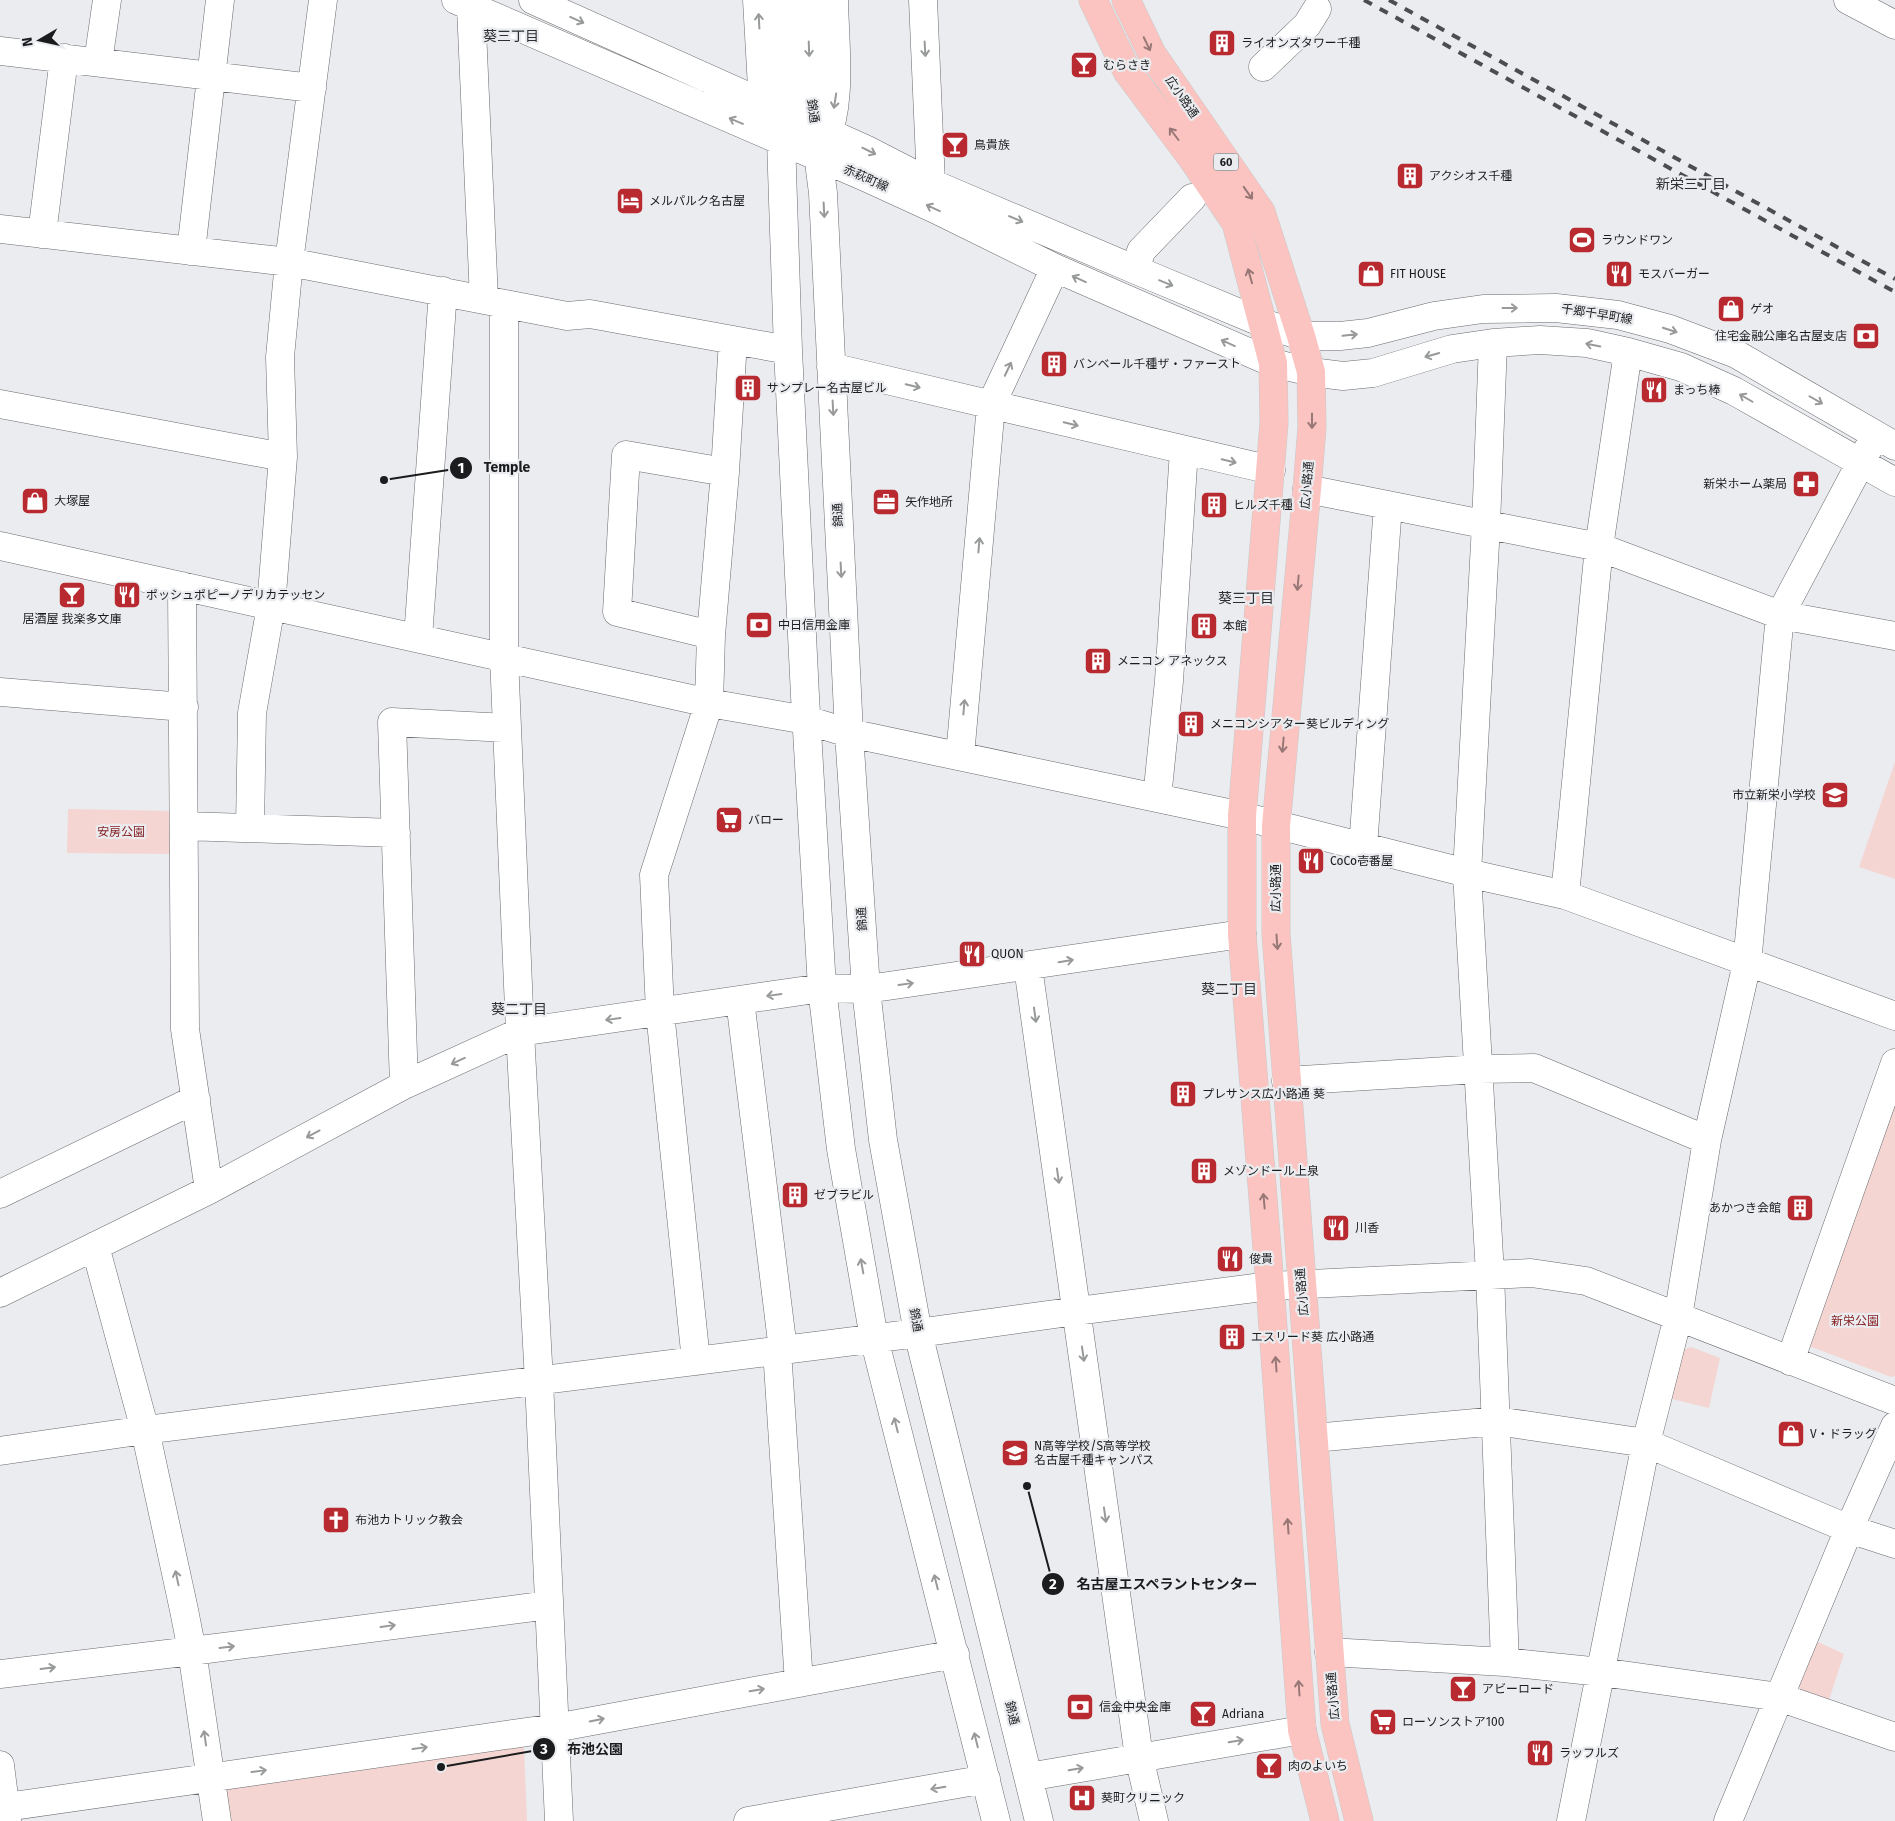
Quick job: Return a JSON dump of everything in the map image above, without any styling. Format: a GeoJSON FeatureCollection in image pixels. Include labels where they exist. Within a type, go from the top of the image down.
{"type":"FeatureCollection","features":[{"type":"Feature","properties":{"kind":"main road","name":"60"},"geometry":{"type":"LineString","coordinates":[[1093,0],[1127,71],[1192,158],[1236,223],[1273,363],[1274,423],[1271,470],[1242,816],[1242,934],[1302,1730],[1325,1821]]}},
{"type":"Feature","properties":{"kind":"main road","name":"広小路通"},"geometry":{"type":"LineString","coordinates":[[1126,0],[1152,54],[1261,212],[1311,372],[1312,424],[1307,489],[1276,826],[1276,934],[1334,1724],[1359,1821]]}},
{"type":"Feature","properties":{"kind":"street"},"geometry":{"type":"LineString","coordinates":[[98,62],[106,0]]}},
{"type":"Feature","properties":{"kind":"street"},"geometry":{"type":"LineString","coordinates":[[191,251],[220,0]]}},
{"type":"Feature","properties":{"kind":"street"},"geometry":{"type":"LineString","coordinates":[[250,828],[252,713],[272,606],[283,457],[280,357],[288,262],[323,0]]}},
{"type":"Feature","properties":{"kind":"street","name":"赤萩町線"},"geometry":{"type":"LineString","coordinates":[[532,0],[773,109],[932,208],[1055,268],[1273,363],[1311,372]]}},
{"type":"Feature","properties":{"kind":"street"},"geometry":{"type":"LineString","coordinates":[[758,0],[773,109],[781,140],[788,350],[806,720],[822,988],[842,1149],[874,1338],[996,1821]]}},
{"type":"Feature","properties":{"kind":"street"},"geometry":{"type":"LineString","coordinates":[[773,109],[788,66],[785,0]]}},
{"type":"Feature","properties":{"kind":"street","name":"錦通"},"geometry":{"type":"LineString","coordinates":[[808,0],[810,92],[822,140],[849,733],[866,989],[883,1140],[918,1333],[1039,1821]]}},
{"type":"Feature","properties":{"kind":"street"},"geometry":{"type":"LineString","coordinates":[[822,140],[837,91],[834,0]]}},
{"type":"Feature","properties":{"kind":"street"},"geometry":{"type":"LineString","coordinates":[[923,0],[931,183]]}},
{"type":"Feature","properties":{"kind":"street"},"geometry":{"type":"LineString","coordinates":[[467,2],[494,302],[504,658],[520,1032],[560,1821]]}},
{"type":"Feature","properties":{"kind":"street","name":"赤萩町線"},"geometry":{"type":"LineString","coordinates":[[467,2],[781,140],[822,140],[865,149],[931,183],[1136,270],[1301,336]]}},
{"type":"Feature","properties":{"kind":"street"},"geometry":{"type":"LineString","coordinates":[[1859,3],[1895,25]]}},
{"type":"Feature","properties":{"kind":"street"},"geometry":{"type":"LineString","coordinates":[[1263,67],[1307,25],[1317,9]]}},
{"type":"Feature","properties":{"kind":"street"},"geometry":{"type":"LineString","coordinates":[[0,51],[312,88]]}},
{"type":"Feature","properties":{"kind":"street"},"geometry":{"type":"LineString","coordinates":[[42,234],[64,58]]}},
{"type":"Feature","properties":{"kind":"street"},"geometry":{"type":"LineString","coordinates":[[1136,270],[1141,251],[1192,198]]}},
{"type":"Feature","properties":{"kind":"street"},"geometry":{"type":"LineString","coordinates":[[0,229],[288,262],[567,316],[590,314],[788,350]]}},
{"type":"Feature","properties":{"kind":"street"},"geometry":{"type":"LineString","coordinates":[[960,756],[992,405],[1055,268]]}},
{"type":"Feature","properties":{"kind":"street"},"geometry":{"type":"LineString","coordinates":[[418,638],[442,291]]}},
{"type":"Feature","properties":{"kind":"street","name":"千郷千早町線"},"geometry":{"type":"LineString","coordinates":[[1301,336],[1368,334],[1434,316],[1483,309],[1556,308],[1618,315],[1670,329],[1736,354],[1885,441]]}},
{"type":"Feature","properties":{"kind":"street"},"geometry":{"type":"LineString","coordinates":[[696,1361],[660,1012],[654,874],[709,703],[711,635],[734,340]]}},
{"type":"Feature","properties":{"kind":"street"},"geometry":{"type":"LineString","coordinates":[[1311,372],[1342,376],[1374,373],[1452,349],[1493,343],[1540,340],[1587,343],[1681,367],[1734,391],[1895,482]]}},
{"type":"Feature","properties":{"kind":"street"},"geometry":{"type":"LineString","coordinates":[[1493,343],[1486,525],[1467,873],[1490,1274],[1505,1662]]}},
{"type":"Feature","properties":{"kind":"street"},"geometry":{"type":"LineString","coordinates":[[1565,895],[1599,546],[1628,352]]}},
{"type":"Feature","properties":{"kind":"street"},"geometry":{"type":"LineString","coordinates":[[831,367],[1271,470]]}},
{"type":"Feature","properties":{"kind":"street"},"geometry":{"type":"LineString","coordinates":[[0,404],[283,457]]}},
{"type":"Feature","properties":{"kind":"street"},"geometry":{"type":"LineString","coordinates":[[1571,1821],[1646,1443],[1678,1317],[1707,1140],[1747,963],[1780,615],[1861,463],[1885,441]]}},
{"type":"Feature","properties":{"kind":"street"},"geometry":{"type":"LineString","coordinates":[[1157,798],[1169,681],[1184,450]]}},
{"type":"Feature","properties":{"kind":"street"},"geometry":{"type":"LineString","coordinates":[[711,635],[617,612],[626,455],[725,472]]}},
{"type":"Feature","properties":{"kind":"street"},"geometry":{"type":"LineString","coordinates":[[1307,489],[1599,546],[1780,615],[1895,636]]}},
{"type":"Feature","properties":{"kind":"street"},"geometry":{"type":"LineString","coordinates":[[1363,847],[1388,505]]}},
{"type":"Feature","properties":{"kind":"street"},"geometry":{"type":"LineString","coordinates":[[0,546],[709,703],[806,720],[849,733],[1242,816],[1467,873],[1565,895],[1895,1016]]}},
{"type":"Feature","properties":{"kind":"street"},"geometry":{"type":"LineString","coordinates":[[182,586],[185,1030],[209,1190]]}},
{"type":"Feature","properties":{"kind":"street"},"geometry":{"type":"LineString","coordinates":[[0,692],[184,708]]}},
{"type":"Feature","properties":{"kind":"street"},"geometry":{"type":"LineString","coordinates":[[404,1085],[392,722],[507,728]]}},
{"type":"Feature","properties":{"kind":"street"},"geometry":{"type":"LineString","coordinates":[[184,826],[396,833]]}},
{"type":"Feature","properties":{"kind":"street"},"geometry":{"type":"LineString","coordinates":[[0,1293],[209,1190],[404,1085],[520,1032],[822,988],[866,989],[1242,934]]}},
{"type":"Feature","properties":{"kind":"street"},"geometry":{"type":"LineString","coordinates":[[1028,966],[1139,1758],[1154,1821]]}},
{"type":"Feature","properties":{"kind":"street"},"geometry":{"type":"LineString","coordinates":[[740,1000],[780,1350],[799,1683]]}},
{"type":"Feature","properties":{"kind":"street"},"geometry":{"type":"LineString","coordinates":[[1790,1361],[1895,1063]]}},
{"type":"Feature","properties":{"kind":"street"},"geometry":{"type":"LineString","coordinates":[[1286,1081],[1479,1069],[1534,1068],[1707,1140]]}},
{"type":"Feature","properties":{"kind":"street"},"geometry":{"type":"LineString","coordinates":[[0,1194],[196,1099]]}},
{"type":"Feature","properties":{"kind":"street"},"geometry":{"type":"LineString","coordinates":[[95,1246],[145,1430],[192,1651],[217,1821]]}},
{"type":"Feature","properties":{"kind":"street"},"geometry":{"type":"LineString","coordinates":[[0,1451],[145,1430],[918,1333],[1270,1286],[1490,1274],[1531,1273],[1586,1281],[1895,1401]]}},
{"type":"Feature","properties":{"kind":"street"},"geometry":{"type":"LineString","coordinates":[[1314,1438],[1497,1421],[1646,1443],[1849,1529],[1895,1544]]}},
{"type":"Feature","properties":{"kind":"street"},"geometry":{"type":"LineString","coordinates":[[1728,1821],[1849,1529],[1895,1426]]}},
{"type":"Feature","properties":{"kind":"street"},"geometry":{"type":"LineString","coordinates":[[0,1674],[549,1605]]}},
{"type":"Feature","properties":{"kind":"street"},"geometry":{"type":"LineString","coordinates":[[1329,1652],[1505,1662],[1600,1672],[1780,1697],[1895,1737]]}},
{"type":"Feature","properties":{"kind":"street"},"geometry":{"type":"LineString","coordinates":[[0,1766],[7,1814],[211,1778],[555,1728],[955,1654]]}},
{"type":"Feature","properties":{"kind":"street"},"geometry":{"type":"LineString","coordinates":[[1028,1777],[1302,1730]]}},
{"type":"Feature","properties":{"kind":"street"},"geometry":{"type":"LineString","coordinates":[[748,1821],[986,1779]]}},
{"type":"Feature","properties":{"kind":"green space"},"geometry":{"type":"Polygon","coordinates":[[[1895,762],[1895,879],[1859,867],[1895,762]]]}},
{"type":"Feature","properties":{"kind":"green space","name":"安房公園"},"geometry":{"type":"Polygon","coordinates":[[[68,809],[174,811],[174,854],[67,853],[68,809]]]}},
{"type":"Feature","properties":{"kind":"green space","name":"新栄公園"},"geometry":{"type":"Polygon","coordinates":[[[1895,1086],[1895,1376],[1891,1377],[1809,1346],[1895,1086]]]}},
{"type":"Feature","properties":{"kind":"green space"},"geometry":{"type":"Polygon","coordinates":[[[1691,1347],[1720,1358],[1709,1408],[1672,1399],[1683,1350],[1691,1347]]]}},
{"type":"Feature","properties":{"kind":"green space"},"geometry":{"type":"Polygon","coordinates":[[[1816,1641],[1844,1654],[1829,1700],[1800,1690],[1798,1683],[1816,1641]]]}},
{"type":"Feature","properties":{"kind":"green space"},"geometry":{"type":"Polygon","coordinates":[[[519,1744],[524,1748],[527,1821],[230,1821],[225,1788],[519,1744]]]}},
{"type":"Feature","properties":{"kind":"railway"},"geometry":{"type":"LineString","coordinates":[[1364,0],[1895,292]]}},
{"type":"Feature","properties":{"kind":"railway"},"geometry":{"type":"LineString","coordinates":[[1389,0],[1895,279]]}},
{"type":"Feature","properties":{"kind":"place","name":"ライオンズタワー千種"},"geometry":{"type":"Point","coordinates":[1222,43]}},
{"type":"Feature","properties":{"kind":"place","name":"むらさき"},"geometry":{"type":"Point","coordinates":[1084,65]}},
{"type":"Feature","properties":{"kind":"place","name":"鳥貴族"},"geometry":{"type":"Point","coordinates":[955,145]}},
{"type":"Feature","properties":{"kind":"place","name":"アクシオス千種"},"geometry":{"type":"Point","coordinates":[1410,176]}},
{"type":"Feature","properties":{"kind":"place","name":"メルパルク名古屋"},"geometry":{"type":"Point","coordinates":[630,201]}},
{"type":"Feature","properties":{"kind":"place","name":"ラウンドワン"},"geometry":{"type":"Point","coordinates":[1582,240]}},
{"type":"Feature","properties":{"kind":"place","name":"FIT HOUSE"},"geometry":{"type":"Point","coordinates":[1371,274]}},
{"type":"Feature","properties":{"kind":"place","name":"モスバーガー"},"geometry":{"type":"Point","coordinates":[1619,274]}},
{"type":"Feature","properties":{"kind":"place","name":"ゲオ"},"geometry":{"type":"Point","coordinates":[1731,309]}},
{"type":"Feature","properties":{"kind":"place","name":"住宅金融公庫名古屋支店"},"geometry":{"type":"Point","coordinates":[1866,336]}},
{"type":"Feature","properties":{"kind":"place","name":"バンベール千種ザ・ファースト"},"geometry":{"type":"Point","coordinates":[1054,364]}},
{"type":"Feature","properties":{"kind":"place","name":"サンプレー名古屋ビル"},"geometry":{"type":"Point","coordinates":[748,388]}},
{"type":"Feature","properties":{"kind":"place","name":"まっち棒"},"geometry":{"type":"Point","coordinates":[1654,390]}},
{"type":"Feature","properties":{"kind":"place","name":"Temple"},"geometry":{"type":"Point","coordinates":[384,480]}},
{"type":"Feature","properties":{"kind":"place","name":"新栄ホーム薬局"},"geometry":{"type":"Point","coordinates":[1806,484]}},
{"type":"Feature","properties":{"kind":"place","name":"大塚屋"},"geometry":{"type":"Point","coordinates":[35,501]}},
{"type":"Feature","properties":{"kind":"place","name":"矢作地所"},"geometry":{"type":"Point","coordinates":[886,502]}},
{"type":"Feature","properties":{"kind":"place","name":"ヒルズ千種"},"geometry":{"type":"Point","coordinates":[1214,505]}},
{"type":"Feature","properties":{"kind":"place","name":"居酒屋 我楽多文庫"},"geometry":{"type":"Point","coordinates":[72,595]}},
{"type":"Feature","properties":{"kind":"place","name":"ポッシュポピーノデリカテッセン"},"geometry":{"type":"Point","coordinates":[127,595]}},
{"type":"Feature","properties":{"kind":"place","name":"中日信用金庫"},"geometry":{"type":"Point","coordinates":[759,625]}},
{"type":"Feature","properties":{"kind":"place","name":"本館"},"geometry":{"type":"Point","coordinates":[1204,626]}},
{"type":"Feature","properties":{"kind":"place","name":"メニコン アネックス"},"geometry":{"type":"Point","coordinates":[1098,661]}},
{"type":"Feature","properties":{"kind":"place","name":"メニコンシアター葵ビルディング"},"geometry":{"type":"Point","coordinates":[1191,724]}},
{"type":"Feature","properties":{"kind":"place","name":"市立新栄小学校"},"geometry":{"type":"Point","coordinates":[1835,795]}},
{"type":"Feature","properties":{"kind":"place","name":"バロー"},"geometry":{"type":"Point","coordinates":[729,820]}},
{"type":"Feature","properties":{"kind":"place","name":"CoCo壱番屋"},"geometry":{"type":"Point","coordinates":[1311,861]}},
{"type":"Feature","properties":{"kind":"place","name":"QUON"},"geometry":{"type":"Point","coordinates":[972,954]}},
{"type":"Feature","properties":{"kind":"place","name":"プレサンス広小路通 葵"},"geometry":{"type":"Point","coordinates":[1183,1094]}},
{"type":"Feature","properties":{"kind":"place","name":"メゾンドール上泉"},"geometry":{"type":"Point","coordinates":[1204,1171]}},
{"type":"Feature","properties":{"kind":"place","name":"ゼブラビル"},"geometry":{"type":"Point","coordinates":[795,1195]}},
{"type":"Feature","properties":{"kind":"place","name":"あかつき会館"},"geometry":{"type":"Point","coordinates":[1800,1208]}},
{"type":"Feature","properties":{"kind":"place","name":"川香"},"geometry":{"type":"Point","coordinates":[1336,1228]}},
{"type":"Feature","properties":{"kind":"place","name":"俊貴"},"geometry":{"type":"Point","coordinates":[1230,1259]}},
{"type":"Feature","properties":{"kind":"place","name":"エスリード葵 広小路通"},"geometry":{"type":"Point","coordinates":[1232,1337]}},
{"type":"Feature","properties":{"kind":"place","name":"V・ドラッグ"},"geometry":{"type":"Point","coordinates":[1791,1434]}},
{"type":"Feature","properties":{"kind":"place","name":"N高等学校/S高等学校 名古屋千種キャンパス"},"geometry":{"type":"Point","coordinates":[1015,1453]}},
{"type":"Feature","properties":{"kind":"place","name":"名古屋エスペラントセンター"},"geometry":{"type":"Point","coordinates":[1027,1486]}},
{"type":"Feature","properties":{"kind":"place","name":"布池カトリック教会"},"geometry":{"type":"Point","coordinates":[336,1520]}},
{"type":"Feature","properties":{"kind":"place","name":"アビーロード"},"geometry":{"type":"Point","coordinates":[1463,1689]}},
{"type":"Feature","properties":{"kind":"place","name":"信金中央金庫"},"geometry":{"type":"Point","coordinates":[1080,1707]}},
{"type":"Feature","properties":{"kind":"place","name":"Adriana"},"geometry":{"type":"Point","coordinates":[1203,1714]}},
{"type":"Feature","properties":{"kind":"place","name":"ローソンストア100"},"geometry":{"type":"Point","coordinates":[1383,1722]}},
{"type":"Feature","properties":{"kind":"place","name":"ラッフルズ"},"geometry":{"type":"Point","coordinates":[1540,1753]}},
{"type":"Feature","properties":{"kind":"place","name":"肉のよいち"},"geometry":{"type":"Point","coordinates":[1269,1766]}},
{"type":"Feature","properties":{"kind":"place","name":"布池公園"},"geometry":{"type":"Point","coordinates":[441,1767]}},
{"type":"Feature","properties":{"kind":"place","name":"葵町クリニック"},"geometry":{"type":"Point","coordinates":[1082,1798]}},
{"type":"Feature","properties":{"kind":"district","name":"葵三丁目"},"geometry":{"type":"Point","coordinates":[511,36]}},
{"type":"Feature","properties":{"kind":"district","name":"新栄三丁目"},"geometry":{"type":"Point","coordinates":[1691,184]}},
{"type":"Feature","properties":{"kind":"district","name":"葵三丁目"},"geometry":{"type":"Point","coordinates":[1246,598]}},
{"type":"Feature","properties":{"kind":"district","name":"葵二丁目"},"geometry":{"type":"Point","coordinates":[1229,989]}},
{"type":"Feature","properties":{"kind":"district","name":"葵二丁目"},"geometry":{"type":"Point","coordinates":[519,1009]}}]}
